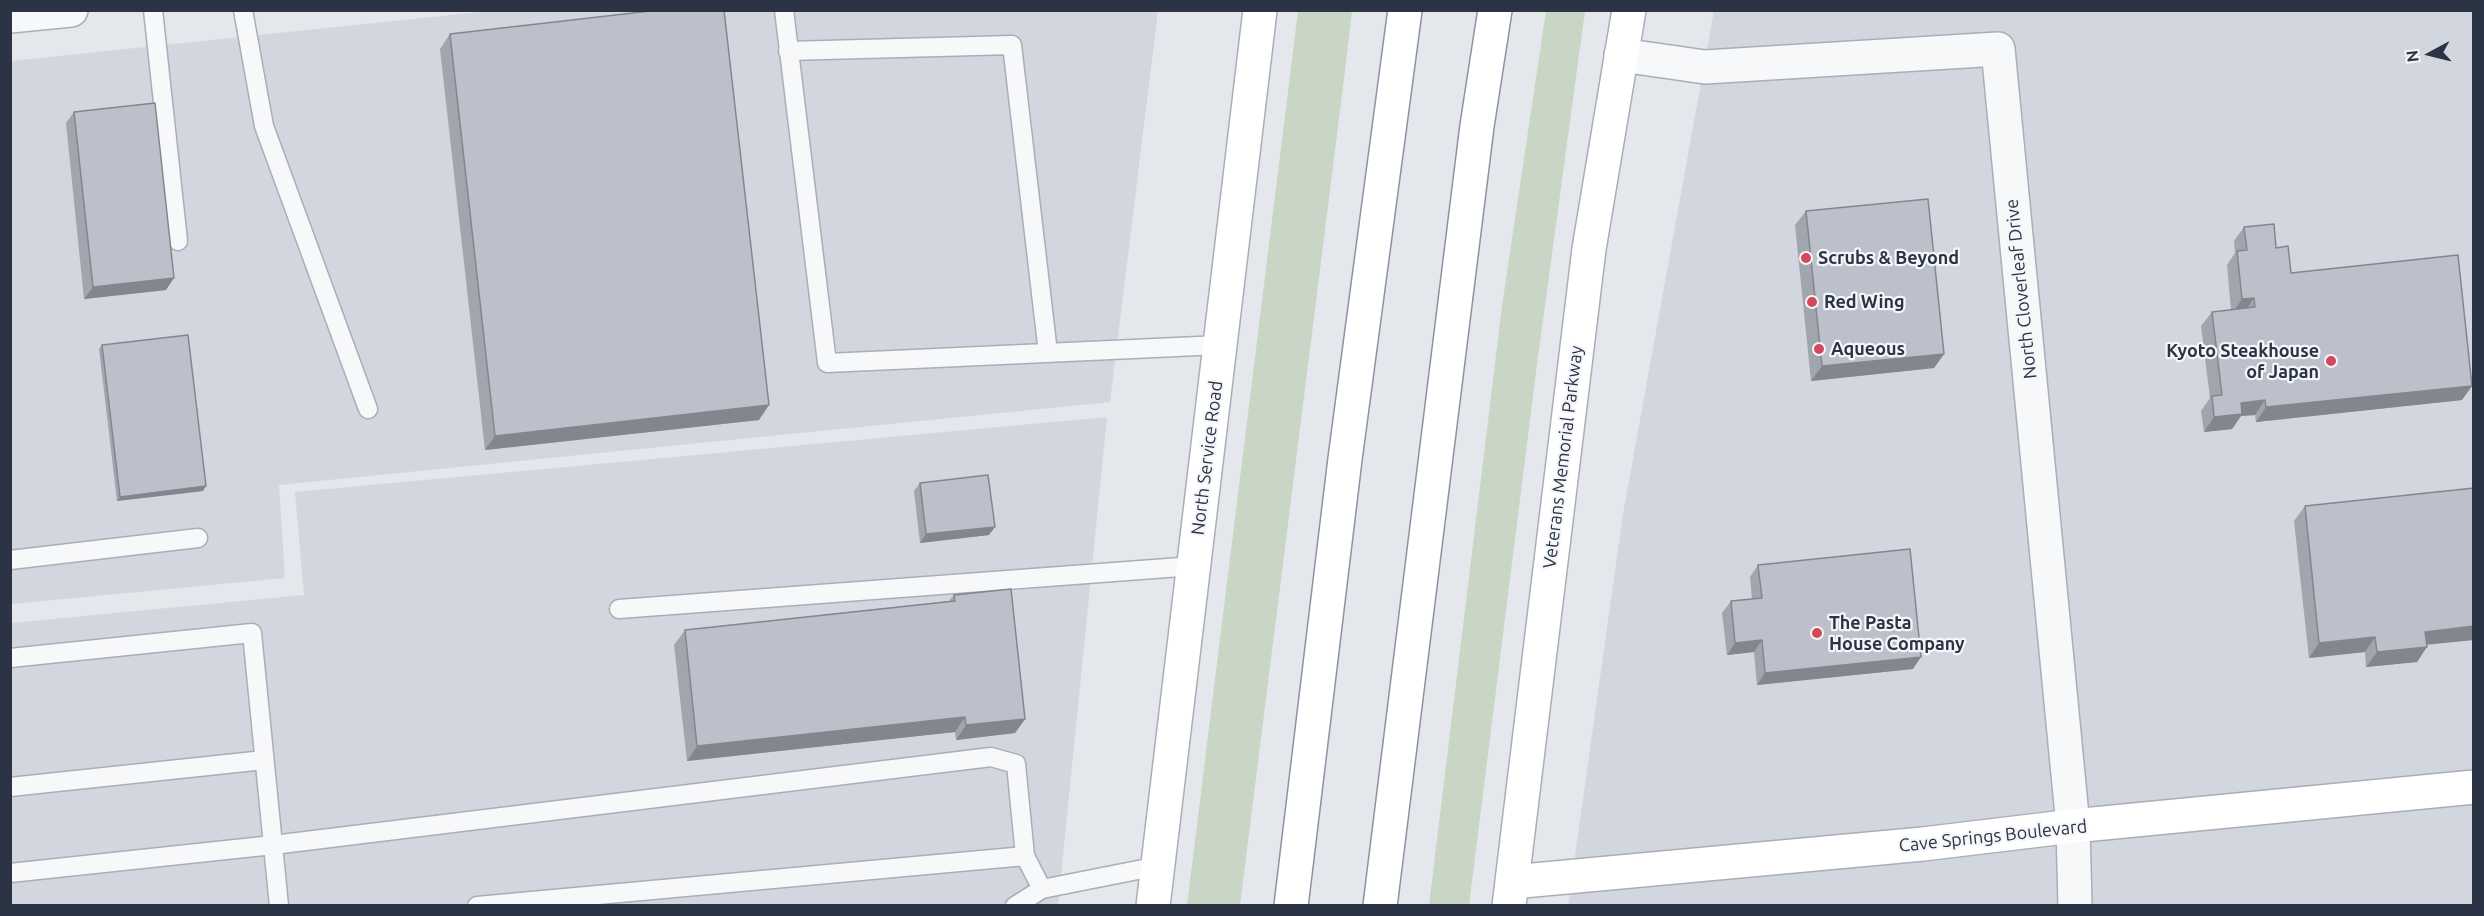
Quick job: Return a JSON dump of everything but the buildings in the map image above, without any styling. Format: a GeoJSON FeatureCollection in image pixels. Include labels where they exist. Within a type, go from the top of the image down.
{"type":"FeatureCollection","features":[{"type":"Feature","properties":{"kind":"main road","name":"North Service Road"},"geometry":{"type":"LineString","coordinates":[[1153,906],[1260,10]]}},
{"type":"Feature","properties":{"kind":"main road"},"geometry":{"type":"LineString","coordinates":[[1291,906],[1345,459],[1405,10]]}},
{"type":"Feature","properties":{"kind":"main road"},"geometry":{"type":"LineString","coordinates":[[1380,906],[1477,126],[1495,10]]}},
{"type":"Feature","properties":{"kind":"main road","name":"Veterans Memorial Parkway"},"geometry":{"type":"LineString","coordinates":[[1510,894],[1589,249],[1629,10]]}},
{"type":"Feature","properties":{"kind":"main road","name":"Cave Springs Boulevard"},"geometry":{"type":"LineString","coordinates":[[1510,894],[2073,826],[2474,787]]}},
{"type":"Feature","properties":{"kind":"street"},"geometry":{"type":"LineString","coordinates":[[10,16],[71,10]]}},
{"type":"Feature","properties":{"kind":"street","name":"North Cloverleaf Drive"},"geometry":{"type":"LineString","coordinates":[[1621,55],[1705,67],[1998,49],[2073,826],[2075,906]]}},
{"type":"Feature","properties":{"kind":"lane"},"geometry":{"type":"LineString","coordinates":[[153,10],[178,241]]}},
{"type":"Feature","properties":{"kind":"lane"},"geometry":{"type":"LineString","coordinates":[[243,10],[264,126],[368,409]]}},
{"type":"Feature","properties":{"kind":"lane"},"geometry":{"type":"LineString","coordinates":[[783,10],[827,363],[1220,345]]}},
{"type":"Feature","properties":{"kind":"lane"},"geometry":{"type":"LineString","coordinates":[[789,51],[1012,45],[1048,353]]}},
{"type":"Feature","properties":{"kind":"lane"},"geometry":{"type":"LineString","coordinates":[[10,560],[198,538]]}},
{"type":"Feature","properties":{"kind":"lane"},"geometry":{"type":"LineString","coordinates":[[620,609],[1194,567]]}},
{"type":"Feature","properties":{"kind":"lane"},"geometry":{"type":"LineString","coordinates":[[10,658],[252,633],[279,906]]}},
{"type":"Feature","properties":{"kind":"lane"},"geometry":{"type":"LineString","coordinates":[[10,873],[273,845],[991,758],[1016,764],[1024,856],[1042,890]]}},
{"type":"Feature","properties":{"kind":"lane"},"geometry":{"type":"LineString","coordinates":[[10,787],[264,760]]}},
{"type":"Feature","properties":{"kind":"lane"},"geometry":{"type":"LineString","coordinates":[[477,906],[1024,856]]}},
{"type":"Feature","properties":{"kind":"lane"},"geometry":{"type":"LineString","coordinates":[[1015,906],[1042,890],[1158,866]]}},
{"type":"Feature","properties":{"kind":"shaded area"},"geometry":{"type":"Polygon","coordinates":[[[499,10],[1158,11],[1110,402],[279,485],[285,578],[11,604],[11,61],[499,10]]]}},
{"type":"Feature","properties":{"kind":"shaded area"},"geometry":{"type":"Polygon","coordinates":[[[1714,11],[2473,11],[2473,905],[1568,906],[1623,514],[1714,11]]]}},
{"type":"Feature","properties":{"kind":"shaded area"},"geometry":{"type":"Polygon","coordinates":[[[1107,417],[1058,905],[11,906],[11,623],[304,595],[295,492],[1107,417]]]}},
{"type":"Feature","properties":{"kind":"green space"},"geometry":{"type":"Polygon","coordinates":[[[1298,11],[1352,11],[1344,79],[1240,905],[1187,905],[1298,11]]]}},
{"type":"Feature","properties":{"kind":"green space"},"geometry":{"type":"Polygon","coordinates":[[[1546,11],[1585,11],[1537,364],[1469,905],[1429,905],[1502,306],[1546,11]]]}},
{"type":"Feature","properties":{"kind":"place","name":"Scrubs & Beyond"},"geometry":{"type":"Point","coordinates":[1806,258]}},
{"type":"Feature","properties":{"kind":"place","name":"Red Wing"},"geometry":{"type":"Point","coordinates":[1812,302]}},
{"type":"Feature","properties":{"kind":"place","name":"Aqueous"},"geometry":{"type":"Point","coordinates":[1819,349]}},
{"type":"Feature","properties":{"kind":"place","name":"Kyoto Steakhouse of Japan"},"geometry":{"type":"Point","coordinates":[2331,361]}},
{"type":"Feature","properties":{"kind":"place","name":"The Pasta House Company"},"geometry":{"type":"Point","coordinates":[1817,633]}}]}
